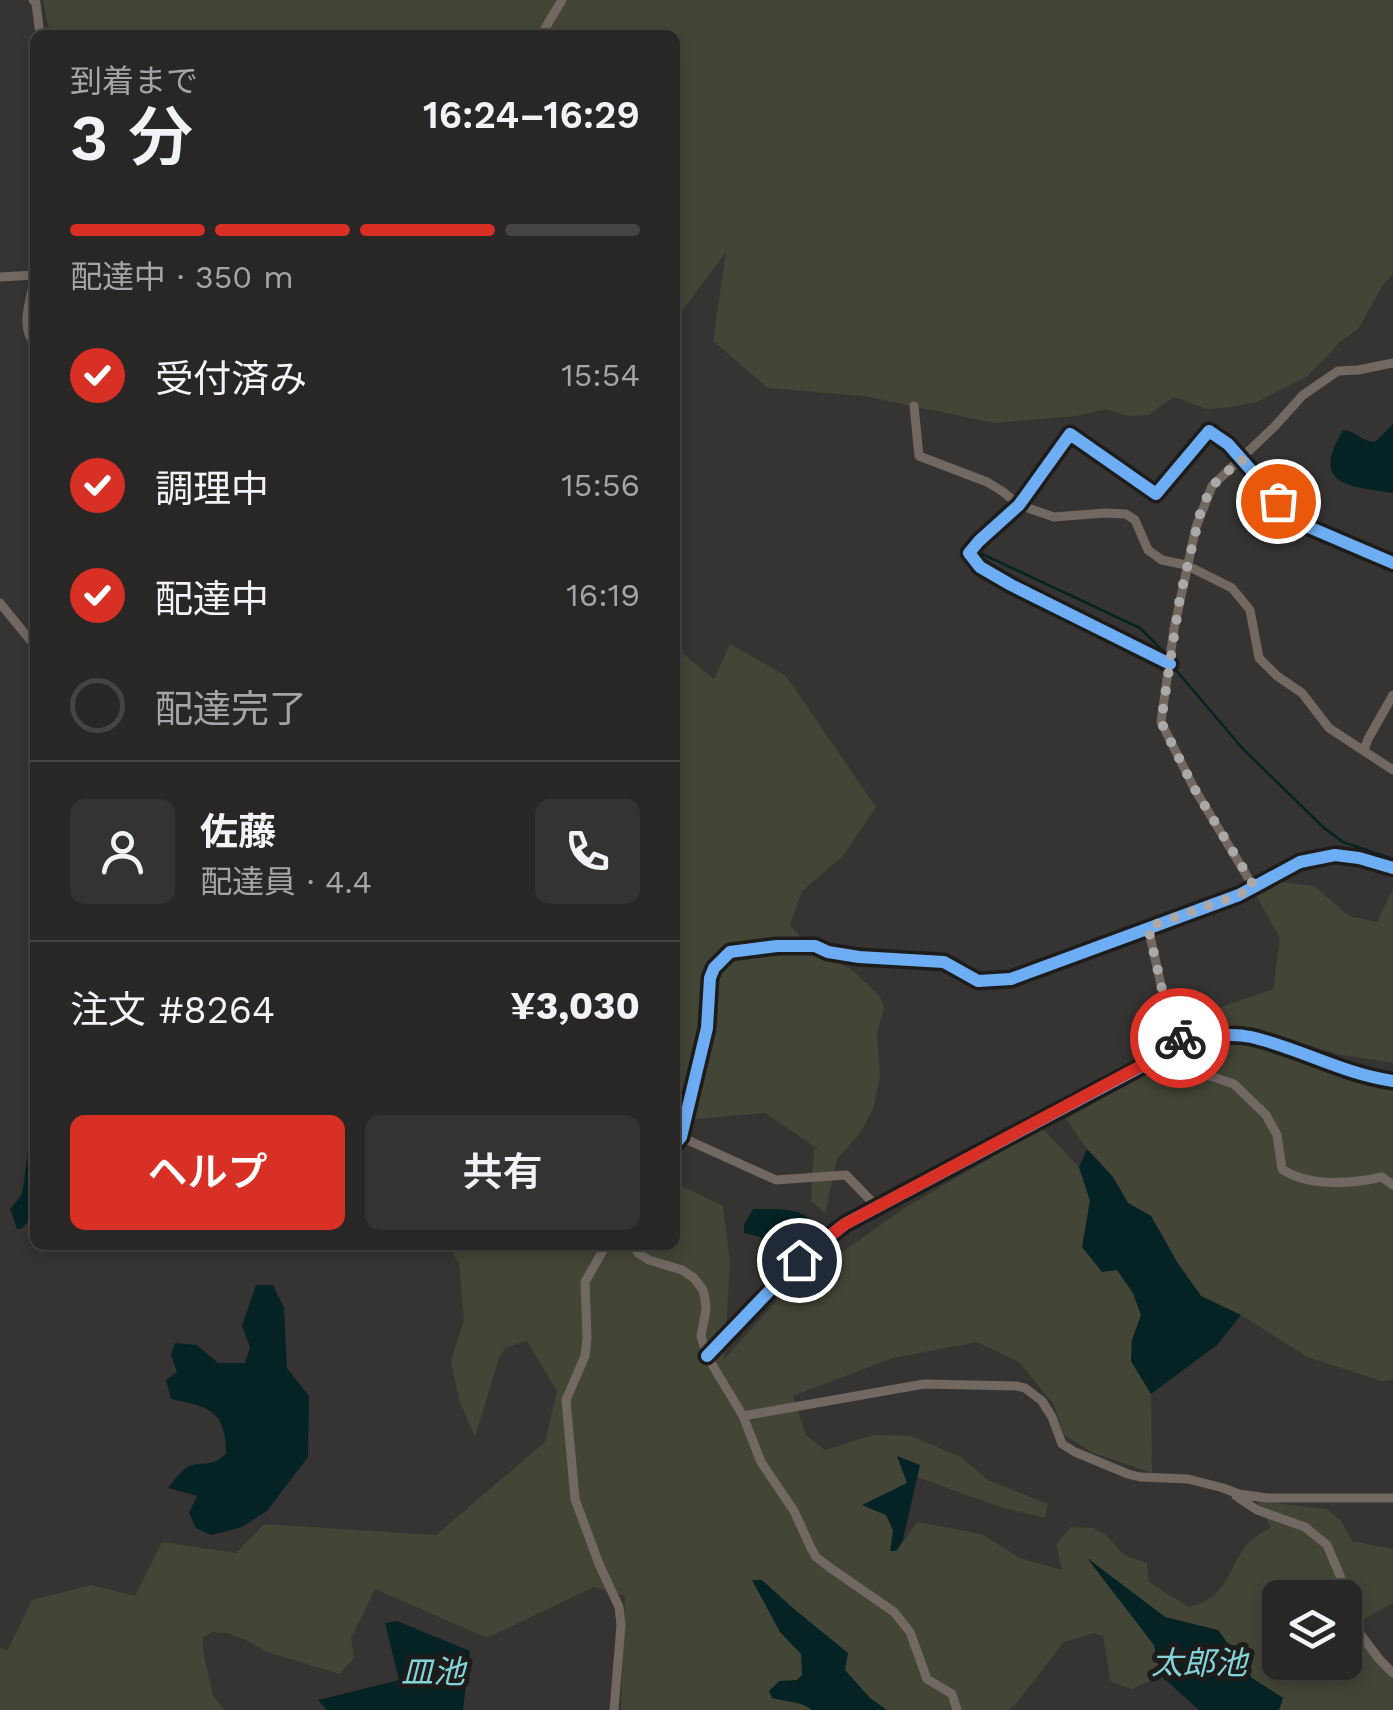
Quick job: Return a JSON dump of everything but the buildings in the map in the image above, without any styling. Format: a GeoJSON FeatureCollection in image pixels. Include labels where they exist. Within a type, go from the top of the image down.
{"type":"FeatureCollection","features":[{"type":"Feature","properties":{"kind":"street"},"geometry":{"type":"LineString","coordinates":[[34,0],[39,30]]}},
{"type":"Feature","properties":{"kind":"street"},"geometry":{"type":"LineString","coordinates":[[544,30],[562,0]]}},
{"type":"Feature","properties":{"kind":"street"},"geometry":{"type":"LineString","coordinates":[[0,277],[30,276]]}},
{"type":"Feature","properties":{"kind":"street"},"geometry":{"type":"LineString","coordinates":[[30,301],[30,341]]}},
{"type":"Feature","properties":{"kind":"street"},"geometry":{"type":"LineString","coordinates":[[1254,886],[1194,788],[1161,722],[1186,565],[1212,486],[1303,395],[1338,372],[1393,363]]}},
{"type":"Feature","properties":{"kind":"street"},"geometry":{"type":"LineString","coordinates":[[914,406],[920,456],[987,482],[1019,505],[1054,517],[1126,514],[1136,520],[1148,550],[1162,560],[1186,565],[1232,588],[1250,610],[1259,658],[1302,693],[1329,728],[1393,770]]}},
{"type":"Feature","properties":{"kind":"street"},"geometry":{"type":"LineString","coordinates":[[1170,664],[980,568],[969,553],[1019,505],[1070,434],[1156,494],[1209,431],[1228,444],[1297,522],[1393,563]]}},
{"type":"Feature","properties":{"kind":"street"},"geometry":{"type":"LineString","coordinates":[[0,603],[30,640]]}},
{"type":"Feature","properties":{"kind":"street"},"geometry":{"type":"LineString","coordinates":[[1364,750],[1393,695]]}},
{"type":"Feature","properties":{"kind":"street"},"geometry":{"type":"LineString","coordinates":[[680,1133],[707,1028],[710,978],[730,952],[815,946],[859,957],[944,962],[978,981],[1012,979],[1239,895],[1300,862],[1335,855],[1393,868]]}},
{"type":"Feature","properties":{"kind":"street"},"geometry":{"type":"LineString","coordinates":[[1148,927],[1164,998],[1194,1067],[1234,1084],[1266,1115],[1276,1135],[1282,1170],[1317,1183],[1382,1177],[1393,1185]]}},
{"type":"Feature","properties":{"kind":"street"},"geometry":{"type":"LineString","coordinates":[[708,1356],[799,1260],[845,1224],[1182,1044],[1202,1038],[1249,1036],[1366,1077],[1393,1080]]}},
{"type":"Feature","properties":{"kind":"street"},"geometry":{"type":"LineString","coordinates":[[680,1142],[776,1180],[846,1175],[877,1207]]}},
{"type":"Feature","properties":{"kind":"street"},"geometry":{"type":"LineString","coordinates":[[603,1250],[585,1282],[587,1338],[566,1400],[575,1499],[619,1607],[622,1625],[614,1710]]}},
{"type":"Feature","properties":{"kind":"street"},"geometry":{"type":"LineString","coordinates":[[636,1250],[649,1260],[682,1270],[703,1290],[706,1310],[701,1336],[708,1356],[743,1416],[761,1462],[794,1511],[816,1556],[894,1612],[910,1632],[927,1679],[952,1694],[957,1710]]}},
{"type":"Feature","properties":{"kind":"street"},"geometry":{"type":"LineString","coordinates":[[743,1416],[924,1384],[1017,1386],[1042,1401],[1062,1444],[1128,1474],[1188,1479],[1268,1498],[1393,1498]]}},
{"type":"Feature","properties":{"kind":"street"},"geometry":{"type":"LineString","coordinates":[[1223,1488],[1257,1510],[1305,1527],[1327,1545],[1356,1616],[1355,1627],[1393,1673]]}},
{"type":"Feature","properties":{"kind":"green space"},"geometry":{"type":"Polygon","coordinates":[[[43,0],[1393,0],[1393,274],[1359,328],[1308,376],[1257,402],[1231,407],[1207,409],[1174,397],[1148,415],[1128,416],[1106,409],[1076,416],[994,423],[864,396],[768,388],[713,341],[726,252],[680,314],[680,30],[49,30],[43,0]]]}},
{"type":"Feature","properties":{"kind":"green space"},"geometry":{"type":"Polygon","coordinates":[[[730,644],[786,676],[876,807],[843,856],[802,891],[790,925],[813,951],[851,969],[879,995],[884,1007],[877,1033],[880,1077],[873,1109],[861,1132],[837,1159],[825,1213],[811,1201],[814,1150],[818,1149],[765,1113],[680,1121],[680,651],[714,679],[730,644]]]}},
{"type":"Feature","properties":{"kind":"green space"},"geometry":{"type":"Polygon","coordinates":[[[1280,882],[1314,886],[1349,916],[1377,922],[1393,889],[1393,1063],[1227,1028],[1215,1009],[1273,989],[1280,938],[1256,896],[1280,882]]]}},
{"type":"Feature","properties":{"kind":"green space"},"geometry":{"type":"Polygon","coordinates":[[[1245,1043],[1346,1079],[1393,1084],[1393,1380],[1381,1381],[1307,1357],[1241,1315],[1201,1296],[1151,1216],[1128,1203],[1113,1177],[1066,1119],[1179,1055],[1245,1043]]]}},
{"type":"Feature","properties":{"kind":"green space"},"geometry":{"type":"Polygon","coordinates":[[[1042,1128],[1079,1167],[1090,1200],[1082,1247],[1117,1270],[1133,1293],[1141,1315],[1132,1340],[1131,1361],[1151,1394],[1152,1473],[1093,1453],[1064,1435],[1054,1405],[1019,1362],[977,1342],[893,1358],[793,1396],[806,1435],[825,1450],[873,1435],[911,1436],[961,1457],[988,1480],[1048,1504],[1045,1518],[1000,1507],[917,1477],[920,1465],[904,1474],[907,1483],[863,1505],[886,1515],[897,1551],[917,1522],[982,1534],[1020,1558],[1062,1570],[1056,1544],[1071,1527],[1093,1528],[1106,1535],[1124,1555],[1147,1563],[1149,1582],[1189,1607],[1218,1591],[1247,1545],[1271,1527],[1256,1501],[1327,1509],[1341,1521],[1352,1541],[1393,1549],[1393,1603],[1362,1621],[1362,1580],[1262,1580],[1262,1680],[1362,1680],[1362,1643],[1393,1678],[1393,1710],[1279,1710],[1283,1698],[1252,1678],[1218,1631],[1165,1617],[1091,1561],[1154,1645],[1161,1676],[1132,1689],[1111,1682],[1103,1636],[1094,1633],[1064,1642],[1008,1710],[621,1710],[625,1596],[594,1587],[487,1638],[375,1589],[351,1638],[354,1658],[340,1674],[267,1652],[227,1633],[213,1632],[203,1637],[203,1651],[213,1696],[225,1710],[0,1710],[0,1647],[7,1651],[32,1600],[91,1585],[135,1596],[162,1542],[236,1553],[264,1524],[436,1535],[545,1442],[557,1391],[527,1341],[506,1347],[499,1358],[475,1437],[459,1400],[451,1360],[464,1320],[459,1263],[451,1250],[680,1250],[680,1185],[723,1206],[730,1263],[724,1359],[784,1293],[903,1209],[1042,1128]]]}},
{"type":"Feature","properties":{"kind":"water"},"geometry":{"type":"Polygon","coordinates":[[[1393,424],[1393,493],[1339,480],[1330,463],[1343,430],[1375,442],[1393,424]]]}},
{"type":"Feature","properties":{"kind":"water"},"geometry":{"type":"Polygon","coordinates":[[[29,1143],[30,1220],[17,1229],[10,1209],[21,1196],[29,1143]]]}},
{"type":"Feature","properties":{"kind":"water"},"geometry":{"type":"Polygon","coordinates":[[[1087,1149],[1113,1177],[1128,1203],[1151,1216],[1201,1296],[1241,1315],[1217,1345],[1151,1394],[1131,1361],[1132,1340],[1141,1315],[1133,1293],[1117,1270],[1102,1272],[1082,1247],[1090,1201],[1079,1167],[1087,1149]]]}},
{"type":"Feature","properties":{"kind":"water"},"geometry":{"type":"Polygon","coordinates":[[[753,1209],[799,1213],[821,1230],[780,1261],[764,1254],[766,1246],[760,1237],[744,1233],[753,1209]]]}},
{"type":"Feature","properties":{"kind":"water"},"geometry":{"type":"Polygon","coordinates":[[[256,1285],[273,1285],[284,1308],[287,1368],[309,1396],[308,1457],[267,1511],[242,1527],[211,1535],[196,1528],[189,1513],[197,1496],[168,1488],[186,1468],[214,1462],[226,1454],[223,1428],[219,1419],[205,1408],[171,1399],[166,1380],[177,1372],[171,1355],[175,1343],[197,1345],[218,1363],[245,1363],[250,1347],[242,1326],[256,1285]]]}},
{"type":"Feature","properties":{"kind":"water"},"geometry":{"type":"Polygon","coordinates":[[[897,1456],[920,1465],[903,1540],[896,1551],[890,1551],[893,1530],[886,1515],[862,1505],[907,1483],[897,1456]]]}},
{"type":"Feature","properties":{"kind":"water","name":"太郎池"},"geometry":{"type":"Polygon","coordinates":[[[1087,1558],[1165,1617],[1218,1630],[1252,1678],[1283,1698],[1279,1710],[1199,1710],[1161,1676],[1154,1645],[1087,1558]]]}},
{"type":"Feature","properties":{"kind":"water"},"geometry":{"type":"Polygon","coordinates":[[[752,1580],[762,1580],[848,1653],[845,1670],[870,1698],[887,1710],[812,1710],[772,1698],[769,1691],[779,1681],[797,1680],[802,1675],[801,1654],[780,1632],[752,1580]]]}},
{"type":"Feature","properties":{"kind":"water","name":"皿池"},"geometry":{"type":"Polygon","coordinates":[[[397,1621],[470,1651],[463,1710],[327,1710],[318,1700],[399,1680],[385,1623],[397,1621]]]}},
{"type":"Feature","properties":{"kind":"waterway"},"geometry":{"type":"LineString","coordinates":[[982,554],[1140,628],[1165,653]]}},
{"type":"Feature","properties":{"kind":"waterway"},"geometry":{"type":"LineString","coordinates":[[1176,670],[1243,749],[1324,828],[1343,842],[1393,859]]}},
{"type":"Feature","properties":{"kind":"cycle path"},"geometry":{"type":"LineString","coordinates":[[1170,664],[1011,585],[980,567],[969,553],[1019,505],[1070,434],[1156,494],[1209,431],[1228,444],[1297,522],[1393,563]]}},
{"type":"Feature","properties":{"kind":"cycle path"},"geometry":{"type":"LineString","coordinates":[[680,1138],[707,1028],[710,978],[730,952],[815,946],[859,957],[944,962],[978,981],[1011,979],[1239,895],[1300,862],[1335,855],[1393,868]]}},
{"type":"Feature","properties":{"kind":"cycle path"},"geometry":{"type":"LineString","coordinates":[[707,1356],[799,1260],[845,1224],[1182,1045],[1216,1036],[1251,1037],[1356,1073],[1393,1081]]}},
{"type":"Feature","properties":{"kind":"way so far"},"geometry":{"type":"LineString","coordinates":[[1180,1038],[1164,998],[1148,927],[1254,886],[1194,788],[1161,722],[1174,629],[1196,527],[1212,486],[1241,459],[1278,501]]}},
{"type":"Feature","properties":{"kind":"route"},"geometry":{"type":"LineString","coordinates":[[799,1260],[845,1224],[1182,1044],[1180,1038]]}}]}
